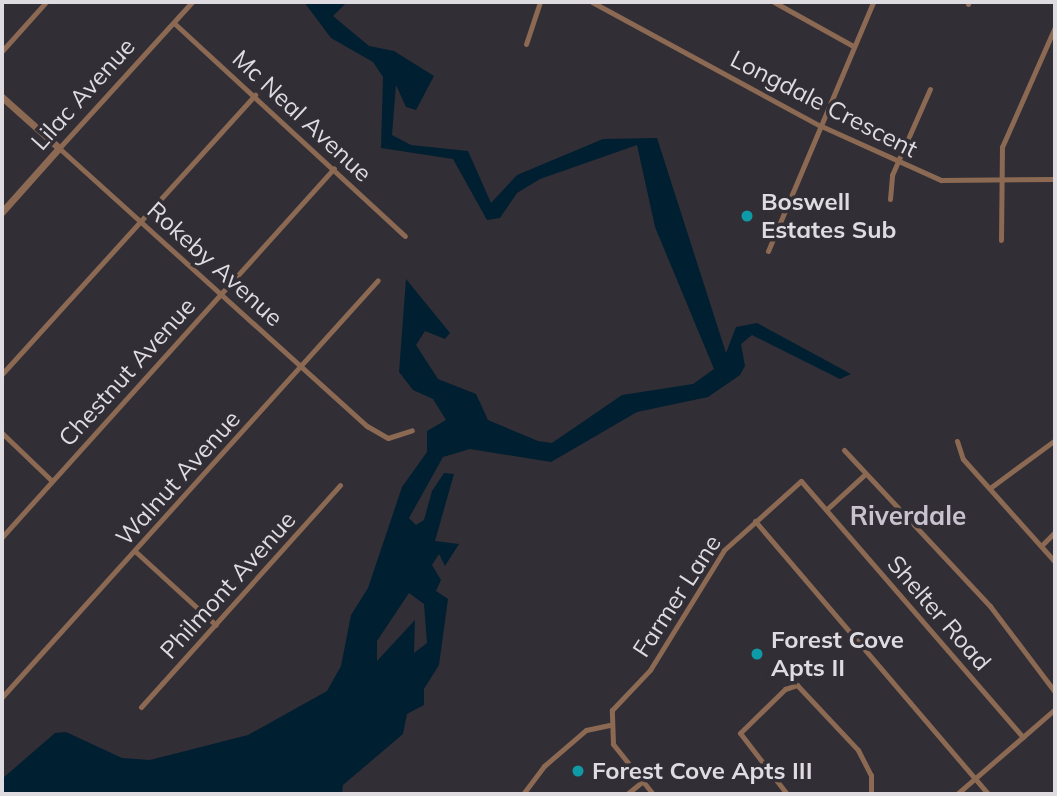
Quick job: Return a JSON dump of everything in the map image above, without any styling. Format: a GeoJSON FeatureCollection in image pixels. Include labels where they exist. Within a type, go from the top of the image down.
{"type":"FeatureCollection","features":[{"type":"Feature","properties":{"kind":"street"},"geometry":{"type":"LineString","coordinates":[[2,51],[46,2]]}},
{"type":"Feature","properties":{"kind":"street","name":"Lilac Avenue"},"geometry":{"type":"LineString","coordinates":[[2,212],[192,2]]}},
{"type":"Feature","properties":{"kind":"street"},"geometry":{"type":"LineString","coordinates":[[526,44],[540,2]]}},
{"type":"Feature","properties":{"kind":"street","name":"Longdale Crescent"},"geometry":{"type":"LineString","coordinates":[[592,2],[819,125],[950,182],[1055,179]]}},
{"type":"Feature","properties":{"kind":"street"},"geometry":{"type":"LineString","coordinates":[[774,2],[853,46]]}},
{"type":"Feature","properties":{"kind":"street"},"geometry":{"type":"LineString","coordinates":[[768,251],[873,2]]}},
{"type":"Feature","properties":{"kind":"street","name":"Mc Neal Avenue"},"geometry":{"type":"LineString","coordinates":[[174,23],[405,236]]}},
{"type":"Feature","properties":{"kind":"street"},"geometry":{"type":"LineString","coordinates":[[1001,240],[999,182],[1005,137],[1055,27]]}},
{"type":"Feature","properties":{"kind":"street"},"geometry":{"type":"LineString","coordinates":[[1047,46],[1055,50]]}},
{"type":"Feature","properties":{"kind":"street"},"geometry":{"type":"LineString","coordinates":[[890,199],[898,161],[930,89]]}},
{"type":"Feature","properties":{"kind":"street"},"geometry":{"type":"LineString","coordinates":[[2,374],[255,95]]}},
{"type":"Feature","properties":{"kind":"street","name":"Rokeby Avenue"},"geometry":{"type":"LineString","coordinates":[[2,97],[301,368],[381,435],[412,430]]}},
{"type":"Feature","properties":{"kind":"street","name":"Chestnut Avenue"},"geometry":{"type":"LineString","coordinates":[[2,537],[334,168]]}},
{"type":"Feature","properties":{"kind":"street","name":"Walnut Avenue"},"geometry":{"type":"LineString","coordinates":[[2,697],[136,552],[379,279]]}},
{"type":"Feature","properties":{"kind":"street"},"geometry":{"type":"LineString","coordinates":[[2,433],[52,481]]}},
{"type":"Feature","properties":{"kind":"street"},"geometry":{"type":"LineString","coordinates":[[957,440],[989,488],[1055,562]]}},
{"type":"Feature","properties":{"kind":"street"},"geometry":{"type":"LineString","coordinates":[[989,488],[1055,440]]}},
{"type":"Feature","properties":{"kind":"street"},"geometry":{"type":"LineString","coordinates":[[844,450],[990,606],[1055,692]]}},
{"type":"Feature","properties":{"kind":"street"},"geometry":{"type":"LineString","coordinates":[[827,509],[865,474]]}},
{"type":"Feature","properties":{"kind":"street","name":"Shelter Road"},"geometry":{"type":"LineString","coordinates":[[801,481],[1023,737]]}},
{"type":"Feature","properties":{"kind":"street","name":"Farmer Lane"},"geometry":{"type":"LineString","coordinates":[[609,725],[616,704],[650,670],[724,550],[801,481]]}},
{"type":"Feature","properties":{"kind":"street","name":"Philmont Avenue"},"geometry":{"type":"LineString","coordinates":[[141,707],[340,485]]}},
{"type":"Feature","properties":{"kind":"street"},"geometry":{"type":"LineString","coordinates":[[755,520],[988,794]]}},
{"type":"Feature","properties":{"kind":"street"},"geometry":{"type":"LineString","coordinates":[[1041,546],[1055,533]]}},
{"type":"Feature","properties":{"kind":"street"},"geometry":{"type":"LineString","coordinates":[[136,552],[216,625]]}},
{"type":"Feature","properties":{"kind":"street"},"geometry":{"type":"LineString","coordinates":[[787,794],[740,733],[778,695],[797,685],[858,750],[871,775],[871,794]]}},
{"type":"Feature","properties":{"kind":"street"},"geometry":{"type":"LineString","coordinates":[[957,794],[1055,709]]}},
{"type":"Feature","properties":{"kind":"street"},"geometry":{"type":"LineString","coordinates":[[523,794],[544,766],[586,730],[609,725],[613,744],[653,794]]}},
{"type":"Feature","properties":{"kind":"street"},"geometry":{"type":"LineString","coordinates":[[627,794],[642,782]]}},
{"type":"Feature","properties":{"kind":"water"},"geometry":{"type":"Polygon","coordinates":[[[304,2],[347,2],[333,16],[369,46],[394,51],[434,76],[416,110],[406,107],[396,85],[392,135],[411,145],[468,151],[491,203],[517,175],[603,139],[657,138],[726,353],[736,327],[757,323],[851,374],[840,379],[752,335],[741,344],[745,366],[740,375],[708,397],[637,412],[551,462],[470,449],[443,457],[409,518],[416,525],[424,520],[432,491],[444,473],[454,474],[435,541],[459,544],[445,566],[439,554],[432,565],[441,580],[436,591],[448,599],[439,665],[424,689],[424,705],[407,714],[403,734],[343,785],[342,794],[2,794],[3,778],[55,733],[66,732],[122,758],[150,760],[248,735],[327,691],[341,666],[351,615],[368,588],[402,487],[427,452],[427,431],[446,420],[433,399],[413,390],[399,372],[406,279],[450,333],[445,339],[425,331],[416,345],[438,379],[476,394],[488,420],[538,441],[552,443],[622,395],[693,384],[714,369],[655,227],[637,145],[540,179],[517,193],[500,218],[487,220],[453,159],[381,148],[383,77],[373,62],[331,38],[304,2]],[[409,593],[377,641],[377,661],[415,620],[414,653],[427,643],[424,604],[409,593]]]}},
{"type":"Feature","properties":{"kind":"place","name":"Boswell Estates Sub"},"geometry":{"type":"Point","coordinates":[747,216]}},
{"type":"Feature","properties":{"kind":"place","name":"Forest Cove Apts II"},"geometry":{"type":"Point","coordinates":[757,654]}},
{"type":"Feature","properties":{"kind":"place","name":"Forest Cove Apts III"},"geometry":{"type":"Point","coordinates":[578,771]}},
{"type":"Feature","properties":{"kind":"district","name":"Riverdale"},"geometry":{"type":"Point","coordinates":[908,516]}}]}
